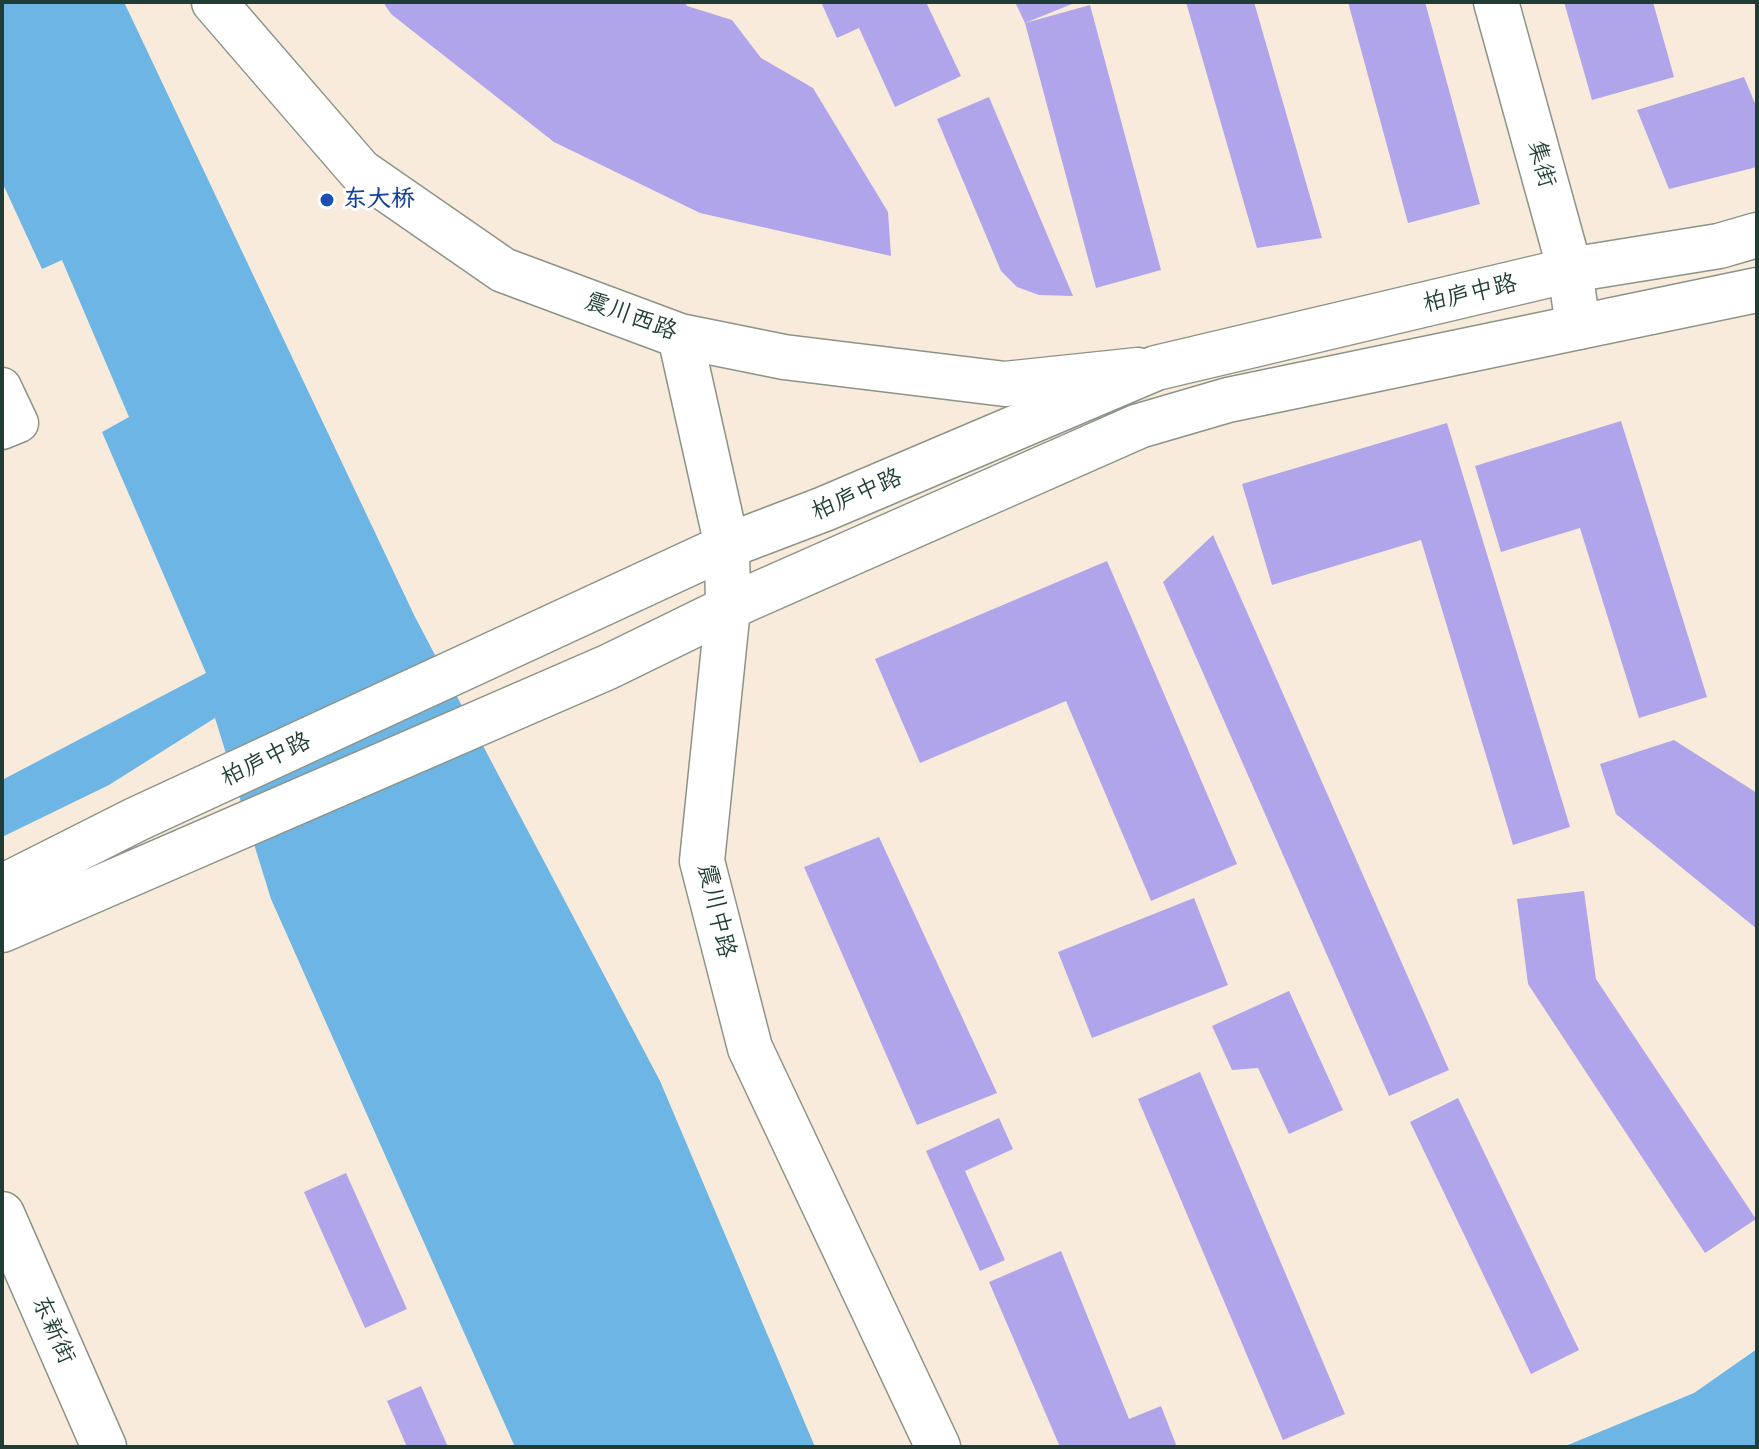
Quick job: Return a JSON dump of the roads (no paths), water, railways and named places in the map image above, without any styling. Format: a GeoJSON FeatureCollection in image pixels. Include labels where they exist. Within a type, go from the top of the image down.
{"type":"FeatureCollection","features":[{"type":"Feature","properties":{"kind":"main road","name":"震川西路"},"geometry":{"type":"LineString","coordinates":[[214,2],[360,171],[503,270],[680,336],[784,357],[1005,384],[1156,368]]}},
{"type":"Feature","properties":{"kind":"main road","name":"集街"},"geometry":{"type":"LineString","coordinates":[[1496,2],[1570,270],[1578,327]]}},
{"type":"Feature","properties":{"kind":"main road","name":"柏庐中路"},"geometry":{"type":"LineString","coordinates":[[2,887],[137,819],[584,615],[727,546],[824,509],[1156,368],[1570,270],[1719,246],[1757,235]]}},
{"type":"Feature","properties":{"kind":"main road"},"geometry":{"type":"LineString","coordinates":[[2,930],[608,667],[728,608],[1139,426],[1228,400],[1757,290]]}},
{"type":"Feature","properties":{"kind":"main road","name":"震川中路"},"geometry":{"type":"LineString","coordinates":[[680,336],[727,546],[728,608],[702,861],[750,1048],[938,1447]]}},
{"type":"Feature","properties":{"kind":"main road","name":"东新街"},"geometry":{"type":"LineString","coordinates":[[2,1214],[104,1447]]}},
{"type":"Feature","properties":{"kind":"street"},"geometry":{"type":"LineString","coordinates":[[2,387],[19,423],[2,430]]}},
{"type":"Feature","properties":{"kind":"water"},"geometry":{"type":"Polygon","coordinates":[[[2,2],[124,2],[415,617],[660,1081],[815,1447],[515,1447],[271,899],[215,718],[109,785],[2,837],[2,780],[206,673],[102,432],[129,417],[62,260],[42,269],[2,182],[2,2]]]}},
{"type":"Feature","properties":{"kind":"water"},"geometry":{"type":"Polygon","coordinates":[[[1757,1349],[1757,1447],[1563,1447],[1694,1393],[1757,1349]]]}},
{"type":"Feature","properties":{"kind":"place","name":"东大桥"},"geometry":{"type":"Point","coordinates":[327,200]}}]}
